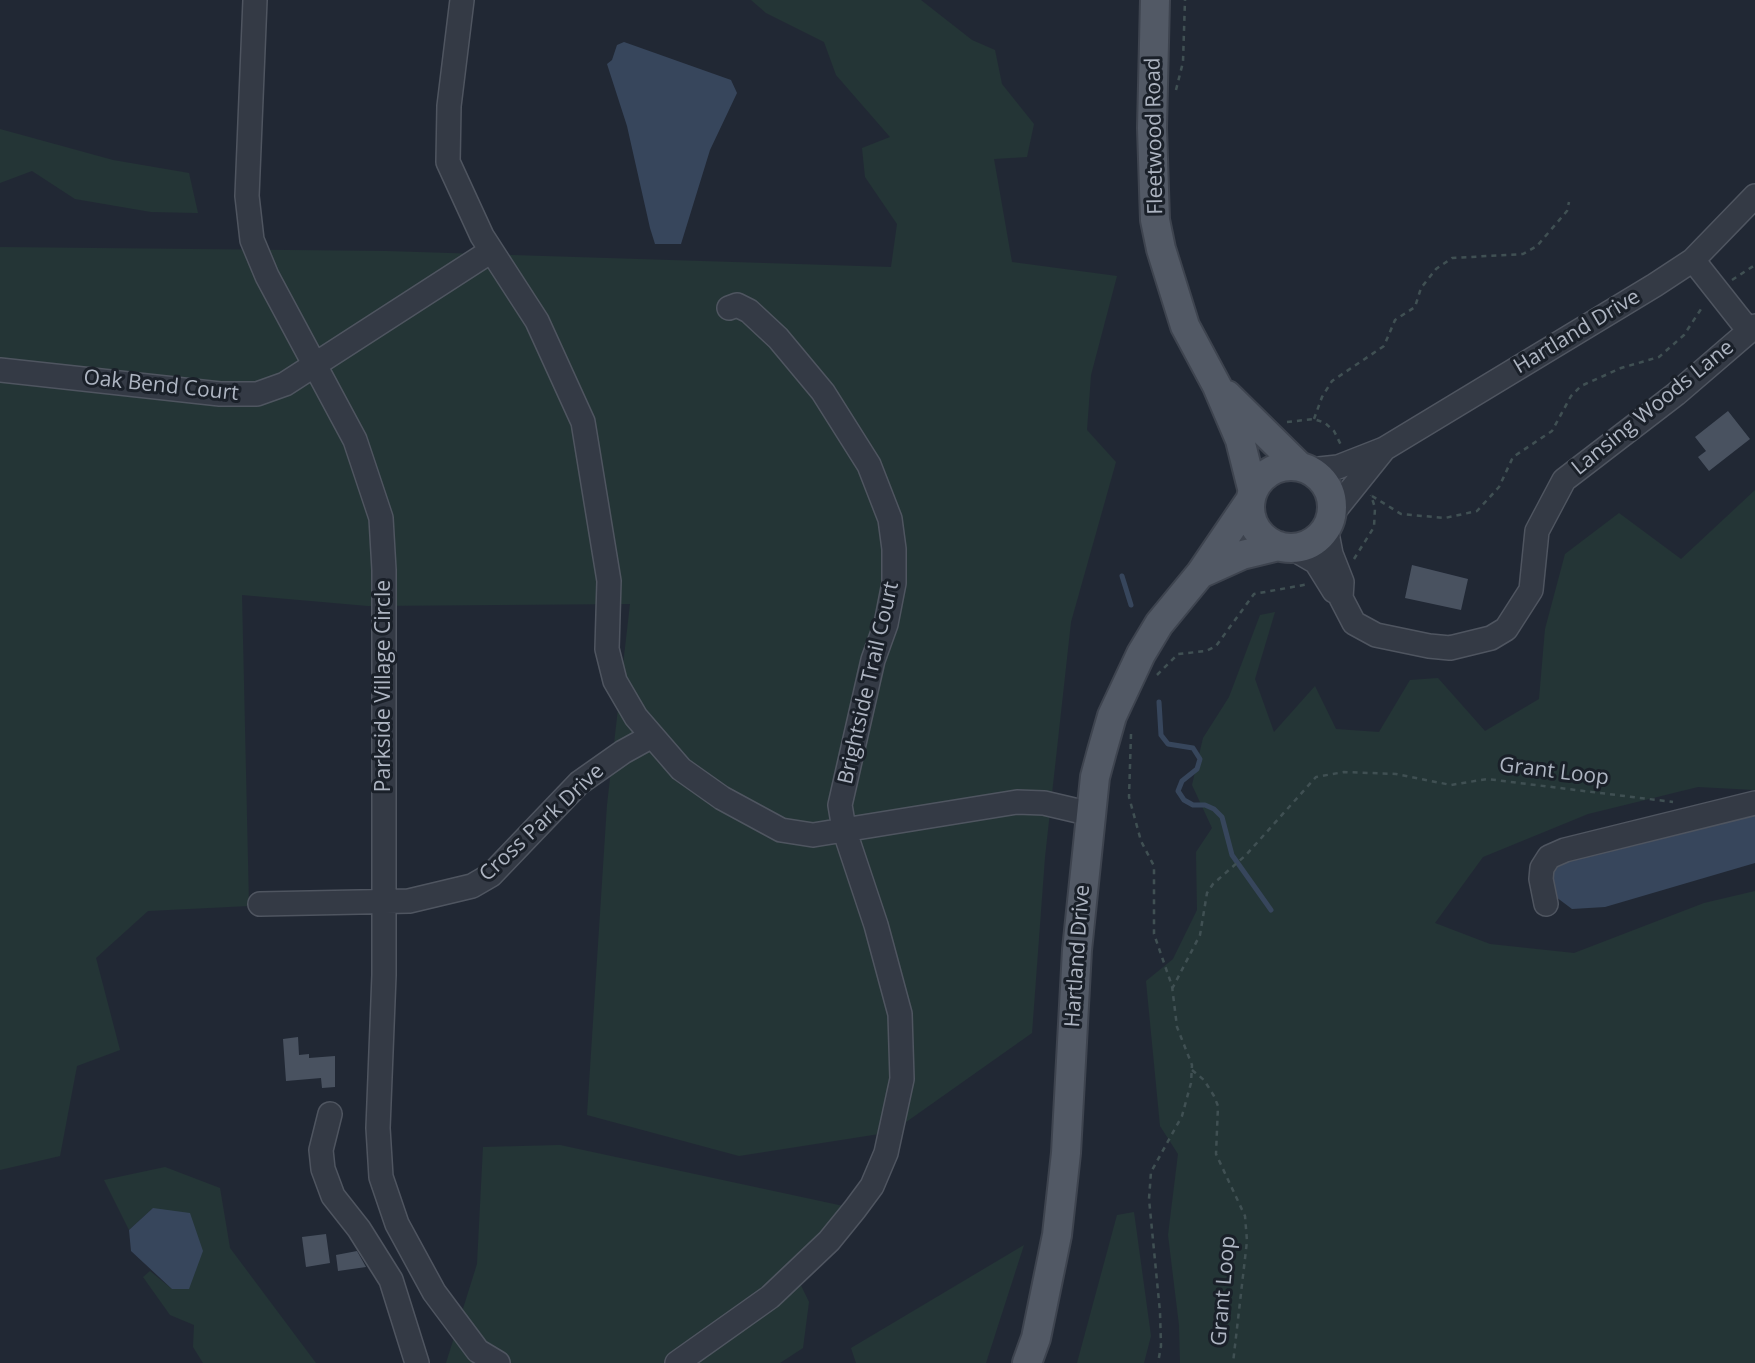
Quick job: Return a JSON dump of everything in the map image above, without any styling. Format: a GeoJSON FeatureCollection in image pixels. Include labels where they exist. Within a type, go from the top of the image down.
{"type":"FeatureCollection","features":[{"type":"Feature","properties":{"kind":"main road","name":"Fleetwood Road"},"geometry":{"type":"LineString","coordinates":[[1155,0],[1152,128],[1155,220],[1170,285],[1185,326],[1217,386],[1240,440],[1252,495]]}},
{"type":"Feature","properties":{"kind":"main road","name":"Fleetwood Road"},"geometry":{"type":"LineString","coordinates":[[1217,386],[1305,468]]}},
{"type":"Feature","properties":{"kind":"main road","name":"Hartland Drive"},"geometry":{"type":"LineString","coordinates":[[1027,1363],[1042,1313],[1057,1235],[1066,1153],[1077,950],[1091,814],[1102,751],[1125,687],[1159,624],[1200,574],[1270,471],[1283,466],[1305,468]]}},
{"type":"Feature","properties":{"kind":"main road"},"geometry":{"type":"LineString","coordinates":[[1305,468],[1328,489],[1329,522]]}},
{"type":"Feature","properties":{"kind":"main road"},"geometry":{"type":"LineString","coordinates":[[1252,495],[1252,518],[1258,530],[1286,547]]}},
{"type":"Feature","properties":{"kind":"main road","name":"Hartland Drive"},"geometry":{"type":"LineString","coordinates":[[1200,574],[1242,555],[1306,545],[1329,522]]}},
{"type":"Feature","properties":{"kind":"street","name":"Parkside Village Circle"},"geometry":{"type":"LineString","coordinates":[[255,0],[247,196],[250,229],[267,276],[355,440],[381,518],[384,570],[384,902],[378,1128],[384,1188],[397,1224],[447,1313],[478,1352],[498,1363]]}},
{"type":"Feature","properties":{"kind":"street"},"geometry":{"type":"LineString","coordinates":[[462,0],[446,134],[448,162],[456,184],[491,251],[537,321],[583,422],[609,581],[607,649],[615,681],[636,717],[681,769],[769,826],[813,835],[1017,802],[1044,803],[1091,814]]}},
{"type":"Feature","properties":{"kind":"street","name":"Hartland Drive"},"geometry":{"type":"LineString","coordinates":[[1305,468],[1338,467],[1384,449],[1693,260],[1755,196]]}},
{"type":"Feature","properties":{"kind":"street","name":"Oak Bend Court"},"geometry":{"type":"LineString","coordinates":[[0,370],[247,396],[285,384],[491,251]]}},
{"type":"Feature","properties":{"kind":"street"},"geometry":{"type":"LineString","coordinates":[[1693,260],[1717,291],[1752,328]]}},
{"type":"Feature","properties":{"kind":"street","name":"Brightside Trail Court"},"geometry":{"type":"LineString","coordinates":[[729,308],[737,305],[750,311],[778,338],[823,392],[869,465],[890,519],[894,549],[894,583],[886,624],[873,660],[840,805],[844,829]]}},
{"type":"Feature","properties":{"kind":"street","name":"Lansing Woods Lane"},"geometry":{"type":"LineString","coordinates":[[1286,547],[1316,562],[1330,587],[1341,598],[1354,623],[1367,631],[1429,646],[1450,648],[1474,645],[1506,629],[1531,590],[1537,531],[1563,480],[1676,394],[1752,328]]}},
{"type":"Feature","properties":{"kind":"street","name":"Hartland Drive"},"geometry":{"type":"LineString","coordinates":[[1329,522],[1384,449]]}},
{"type":"Feature","properties":{"kind":"street","name":"Lansing Woods Lane"},"geometry":{"type":"LineString","coordinates":[[1329,522],[1331,554],[1342,582],[1341,598]]}},
{"type":"Feature","properties":{"kind":"street","name":"Cross Park Drive"},"geometry":{"type":"LineString","coordinates":[[260,904],[419,900],[483,881],[579,783],[623,752],[652,736]]}},
{"type":"Feature","properties":{"kind":"street"},"geometry":{"type":"LineString","coordinates":[[1536,895],[1542,868],[1549,857],[1564,850],[1755,803]]}},
{"type":"Feature","properties":{"kind":"street"},"geometry":{"type":"LineString","coordinates":[[677,1363],[770,1297],[801,1269],[863,1198],[886,1153],[902,1079],[900,1014],[876,925],[844,829]]}},
{"type":"Feature","properties":{"kind":"street"},"geometry":{"type":"LineString","coordinates":[[330,1114],[321,1150],[326,1178],[333,1196],[359,1229],[391,1280],[417,1363]]}},
{"type":"Feature","properties":{"kind":"path"},"geometry":{"type":"LineString","coordinates":[[1173,101],[1183,62],[1185,0]]}},
{"type":"Feature","properties":{"kind":"path"},"geometry":{"type":"LineString","coordinates":[[1314,419],[1322,397],[1332,381],[1384,346],[1395,320],[1415,307],[1422,288],[1436,269],[1452,258],[1523,254],[1537,246],[1567,211],[1569,202]]}},
{"type":"Feature","properties":{"kind":"path"},"geometry":{"type":"LineString","coordinates":[[1351,562],[1366,544],[1374,527],[1375,508],[1370,494],[1401,514],[1445,518],[1477,511],[1499,487],[1513,457],[1552,431],[1572,396],[1581,386],[1612,372],[1659,358],[1684,335],[1697,312],[1717,291],[1755,265]]}},
{"type":"Feature","properties":{"kind":"path"},"geometry":{"type":"LineString","coordinates":[[1279,421],[1314,419],[1334,430],[1343,450]]}},
{"type":"Feature","properties":{"kind":"path"},"geometry":{"type":"LineString","coordinates":[[1151,683],[1178,654],[1206,651],[1216,646],[1254,594],[1314,582]]}},
{"type":"Feature","properties":{"kind":"path"},"geometry":{"type":"LineString","coordinates":[[1131,732],[1129,797],[1141,841],[1154,866],[1154,934],[1172,989],[1177,1027],[1190,1056],[1192,1070],[1182,1116],[1151,1172],[1149,1199],[1160,1312],[1161,1346],[1158,1363]]}},
{"type":"Feature","properties":{"kind":"path","name":"Grant Loop"},"geometry":{"type":"LineString","coordinates":[[1172,989],[1200,935],[1207,893],[1213,884],[1246,855],[1316,777],[1344,772],[1396,774],[1451,785],[1487,779],[1673,802]]}},
{"type":"Feature","properties":{"kind":"path","name":"Grant Loop"},"geometry":{"type":"LineString","coordinates":[[1192,1070],[1204,1080],[1218,1106],[1216,1153],[1245,1216],[1247,1241],[1233,1363]]}},
{"type":"Feature","properties":{"kind":"shaded area"},"geometry":{"type":"Polygon","coordinates":[[[751,0],[921,0],[972,40],[995,50],[1002,84],[1034,124],[1027,157],[994,159],[1012,262],[1117,276],[1091,375],[1087,430],[1116,462],[1071,622],[1045,857],[1032,1033],[892,1132],[739,1156],[587,1115],[607,805],[630,604],[368,606],[242,595],[249,906],[148,911],[96,958],[120,1050],[77,1066],[60,1156],[0,1170],[0,247],[386,251],[891,267],[897,224],[865,177],[862,148],[890,137],[836,75],[824,42],[766,13],[751,0]]]}},
{"type":"Feature","properties":{"kind":"shaded area"},"geometry":{"type":"Polygon","coordinates":[[[0,129],[113,160],[189,173],[198,213],[151,212],[75,199],[32,171],[0,183],[0,129]]]}},
{"type":"Feature","properties":{"kind":"shaded area"},"geometry":{"type":"Polygon","coordinates":[[[1755,490],[1755,790],[1698,787],[1588,814],[1483,857],[1435,923],[1490,944],[1574,953],[1704,903],[1755,891],[1755,1363],[1180,1363],[1179,1325],[1168,1235],[1178,1154],[1160,1126],[1146,981],[1173,959],[1197,910],[1196,852],[1212,828],[1192,785],[1203,738],[1229,697],[1260,615],[1275,612],[1255,679],[1274,732],[1315,686],[1336,729],[1379,732],[1410,680],[1438,678],[1485,731],[1539,699],[1545,629],[1565,554],[1619,513],[1681,559],[1755,490]]]}},
{"type":"Feature","properties":{"kind":"shaded area"},"geometry":{"type":"Polygon","coordinates":[[[560,1145],[848,1207],[792,1267],[809,1302],[803,1348],[780,1363],[446,1363],[477,1264],[483,1147],[560,1145]]]}},
{"type":"Feature","properties":{"kind":"shaded area"},"geometry":{"type":"Polygon","coordinates":[[[165,1167],[220,1188],[230,1248],[316,1363],[203,1363],[193,1347],[194,1325],[170,1315],[143,1277],[150,1271],[172,1289],[153,1208],[129,1230],[104,1180],[165,1167]]]}},
{"type":"Feature","properties":{"kind":"shaded area"},"geometry":{"type":"Polygon","coordinates":[[[1134,1212],[1151,1336],[1144,1363],[1077,1363],[1117,1215],[1134,1212]]]}},
{"type":"Feature","properties":{"kind":"shaded area"},"geometry":{"type":"Polygon","coordinates":[[[1024,1245],[986,1363],[856,1363],[851,1348],[1024,1245]]]}},
{"type":"Feature","properties":{"kind":"water"},"geometry":{"type":"Polygon","coordinates":[[[624,42],[731,80],[737,93],[710,150],[681,244],[655,244],[650,228],[627,126],[607,64],[612,60],[617,45],[624,42]]]}},
{"type":"Feature","properties":{"kind":"water"},"geometry":{"type":"Polygon","coordinates":[[[1755,809],[1755,863],[1605,907],[1572,909],[1556,897],[1551,875],[1563,854],[1755,809]]]}},
{"type":"Feature","properties":{"kind":"water"},"geometry":{"type":"Polygon","coordinates":[[[153,1208],[190,1213],[203,1251],[189,1289],[172,1289],[131,1251],[129,1230],[153,1208]]]}},
{"type":"Feature","properties":{"kind":"building"},"geometry":{"type":"Polygon","coordinates":[[[1728,411],[1750,439],[1709,471],[1698,457],[1706,451],[1695,437],[1728,411]]]}},
{"type":"Feature","properties":{"kind":"building"},"geometry":{"type":"Polygon","coordinates":[[[1412,565],[1468,579],[1461,610],[1405,598],[1412,565]]]}},
{"type":"Feature","properties":{"kind":"building"},"geometry":{"type":"Polygon","coordinates":[[[298,1037],[299,1055],[309,1054],[309,1058],[335,1056],[335,1087],[322,1088],[321,1078],[286,1081],[283,1039],[298,1037]]]}},
{"type":"Feature","properties":{"kind":"building"},"geometry":{"type":"Polygon","coordinates":[[[326,1234],[330,1263],[306,1267],[302,1237],[326,1234]]]}},
{"type":"Feature","properties":{"kind":"building"},"geometry":{"type":"Polygon","coordinates":[[[357,1251],[366,1267],[338,1271],[336,1255],[357,1251]]]}},
{"type":"Feature","properties":{"kind":"waterway"},"geometry":{"type":"LineString","coordinates":[[1122,576],[1131,605]]}},
{"type":"Feature","properties":{"kind":"waterway"},"geometry":{"type":"LineString","coordinates":[[1159,702],[1161,735],[1168,744],[1193,748],[1200,759],[1197,769],[1182,781],[1178,791],[1184,800],[1193,805],[1205,805],[1214,809],[1222,817],[1232,855],[1271,910]]}}]}
